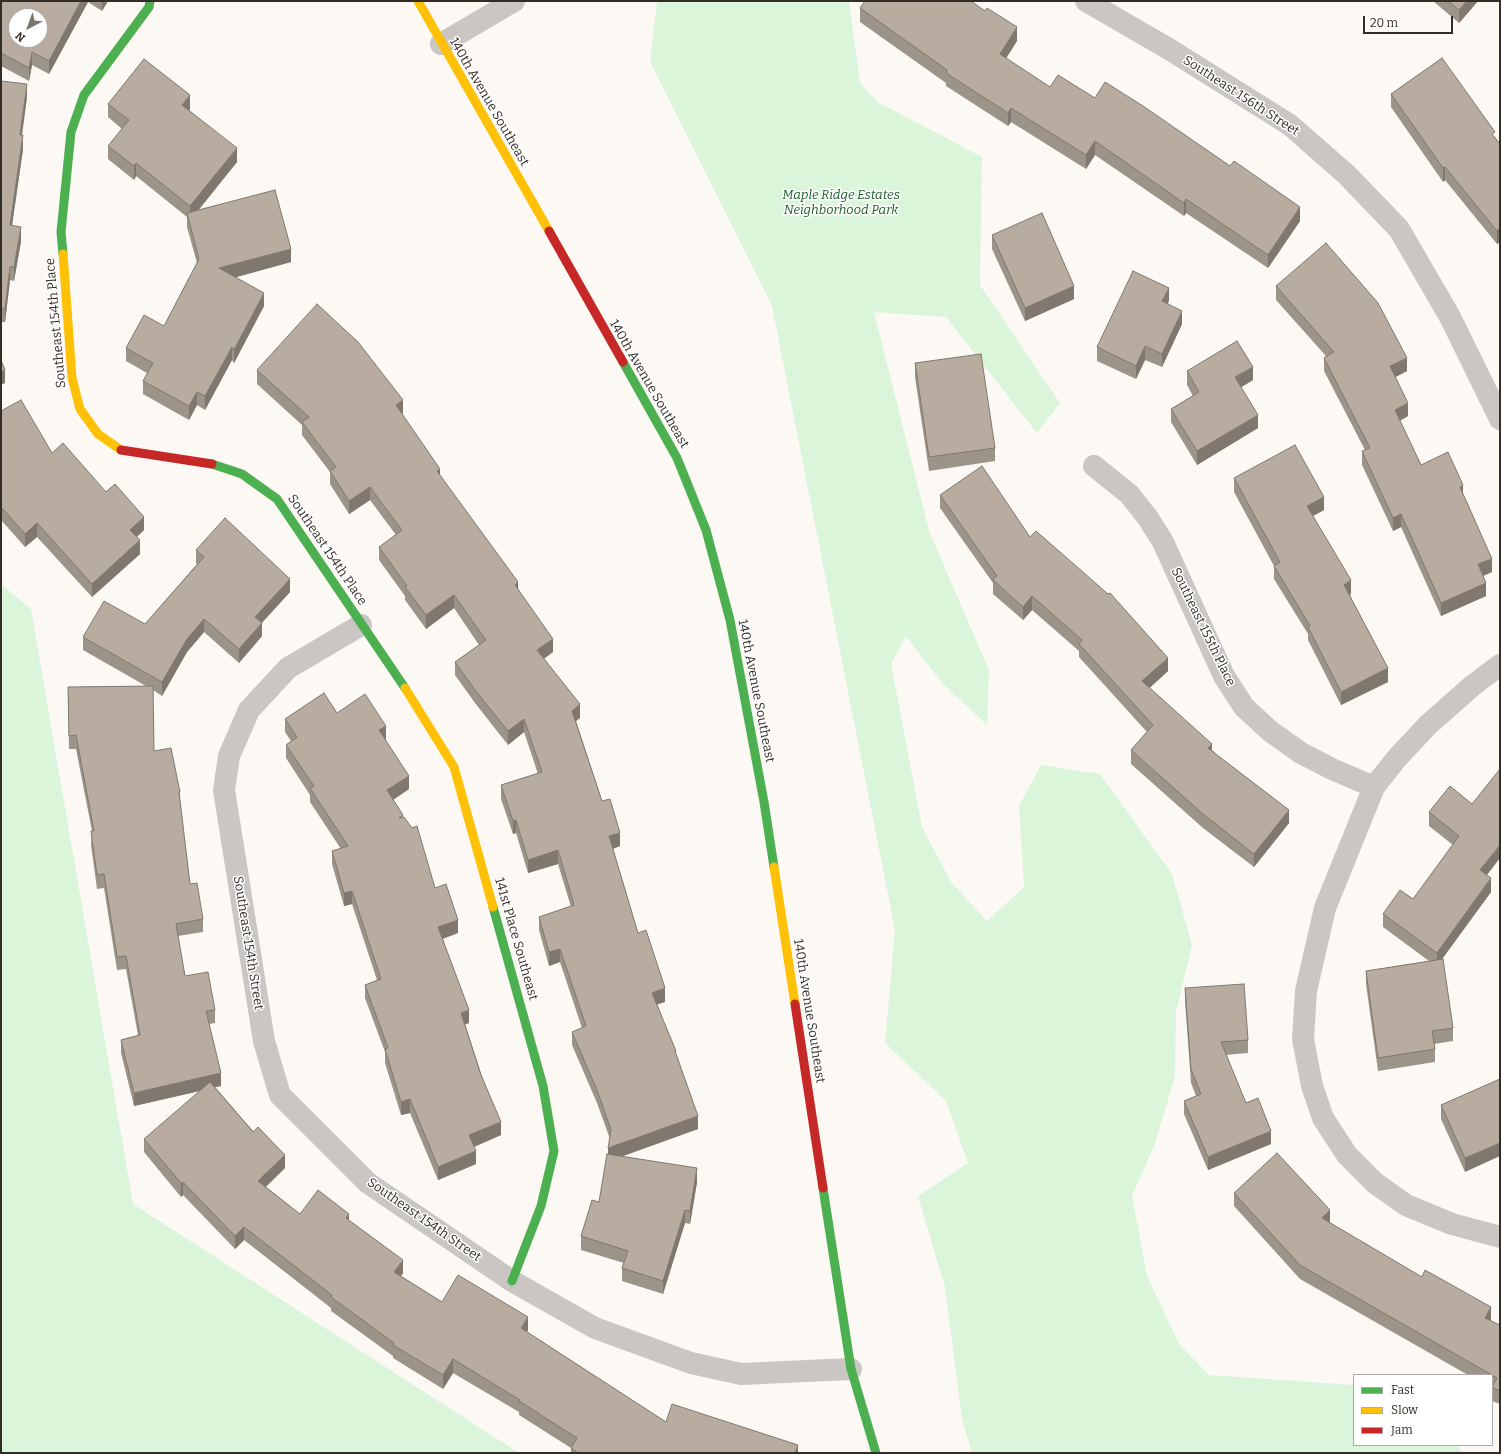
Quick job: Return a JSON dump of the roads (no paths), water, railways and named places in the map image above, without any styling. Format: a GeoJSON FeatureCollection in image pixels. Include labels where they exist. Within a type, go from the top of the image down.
{"type":"FeatureCollection","features":[{"type":"Feature","properties":{"kind":"main road","name":"Southeast 154th Place"},"geometry":{"type":"LineString","coordinates":[[150,1],[149,7],[84,95],[71,132],[61,232],[72,378],[80,409],[98,434],[121,450],[209,463],[242,474],[277,499],[361,625]]}},
{"type":"Feature","properties":{"kind":"main road","name":"140th Avenue Southeast"},"geometry":{"type":"LineString","coordinates":[[418,1],[677,458],[706,530],[730,620],[762,794],[851,1369],[876,1453]]}},
{"type":"Feature","properties":{"kind":"main road","name":"141st Place Southeast"},"geometry":{"type":"LineString","coordinates":[[361,625],[408,694],[454,767],[543,1086],[554,1151],[541,1206],[512,1281]]}},
{"type":"Feature","properties":{"kind":"street"},"geometry":{"type":"LineString","coordinates":[[441,44],[514,1]]}},
{"type":"Feature","properties":{"kind":"street","name":"Southeast 156th Street"},"geometry":{"type":"LineString","coordinates":[[1086,1],[1169,49],[1290,125],[1347,175],[1399,228],[1450,317],[1500,419]]}},
{"type":"Feature","properties":{"kind":"street","name":"Southeast 155th Place"},"geometry":{"type":"LineString","coordinates":[[1094,466],[1129,494],[1148,518],[1163,542],[1224,676],[1244,707],[1270,732],[1301,753],[1374,788]]}},
{"type":"Feature","properties":{"kind":"street","name":"Southeast 154th Street"},"geometry":{"type":"LineString","coordinates":[[361,625],[288,668],[249,710],[229,756],[224,790],[264,1041],[280,1095],[368,1183],[512,1281],[595,1328],[691,1363],[741,1374],[851,1369]]}},
{"type":"Feature","properties":{"kind":"street"},"geometry":{"type":"LineString","coordinates":[[1500,665],[1472,686],[1428,725],[1397,758],[1374,788],[1325,908],[1306,991],[1303,1039],[1312,1086],[1323,1118],[1347,1155],[1375,1183],[1406,1205],[1452,1224],[1500,1237]]}},
{"type":"Feature","properties":{"kind":"park label","name":"Maple Ridge Estates Neighborhood Park"},"geometry":{"type":"Point","coordinates":[841,202]}}]}
